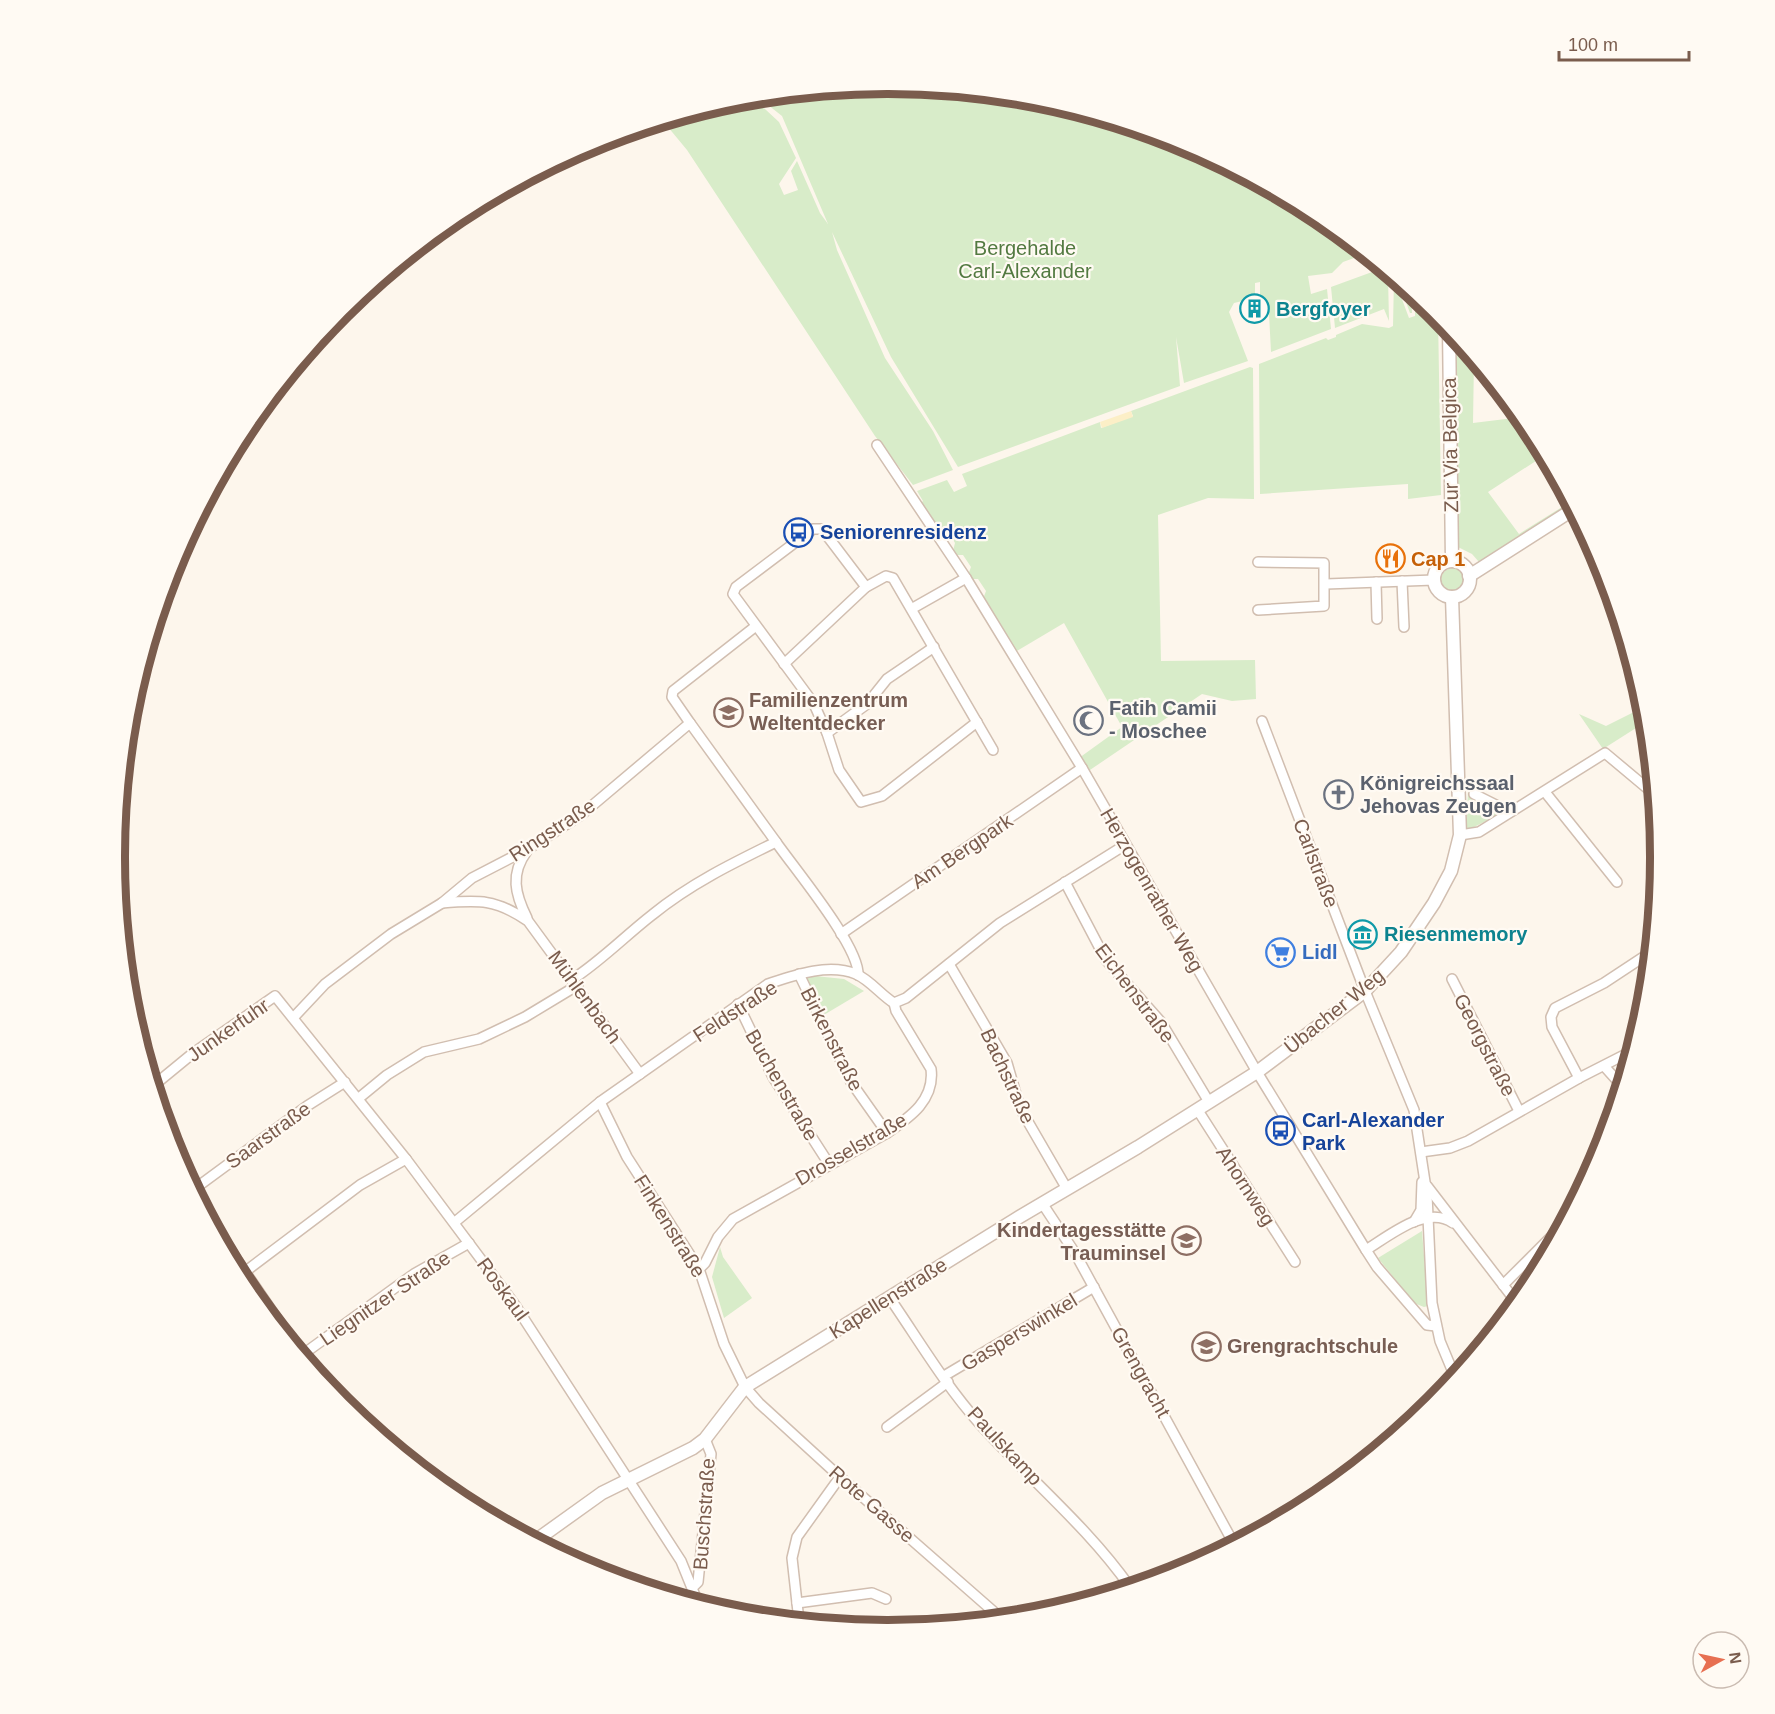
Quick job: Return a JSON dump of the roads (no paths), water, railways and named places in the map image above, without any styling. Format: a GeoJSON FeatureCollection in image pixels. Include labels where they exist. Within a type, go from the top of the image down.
{"type":"FeatureCollection","features":[{"type":"Feature","properties":{"kind":"street","name":"Zur Via Belgica"},"geometry":{"type":"LineString","coordinates":[[1449,341],[1452,561]]}},
{"type":"Feature","properties":{"kind":"street","name":"Herzogenrather Weg"},"geometry":{"type":"LineString","coordinates":[[877,445],[966,578],[1082,768],[1257,1072],[1366,1250],[1377,1267],[1427,1325],[1436,1326]]}},
{"type":"Feature","properties":{"kind":"street"},"geometry":{"type":"LineString","coordinates":[[1469,576],[1567,513]]}},
{"type":"Feature","properties":{"kind":"street"},"geometry":{"type":"LineString","coordinates":[[866,587],[822,529],[813,529],[736,587],[733,594],[814,704],[827,733],[838,770],[861,802],[882,796],[977,722]]}},
{"type":"Feature","properties":{"kind":"street"},"geometry":{"type":"LineString","coordinates":[[1258,561],[1324,563],[1326,584],[1324,606],[1258,610]]}},
{"type":"Feature","properties":{"kind":"street"},"geometry":{"type":"LineString","coordinates":[[1452,561],[1463,565],[1469,576],[1470,582],[1463,593],[1452,597],[1439,592],[1434,580],[1437,569],[1452,561]]}},
{"type":"Feature","properties":{"kind":"street"},"geometry":{"type":"LineString","coordinates":[[784,664],[866,587],[886,576],[893,578],[913,608],[993,750]]}},
{"type":"Feature","properties":{"kind":"street"},"geometry":{"type":"LineString","coordinates":[[913,608],[966,578]]}},
{"type":"Feature","properties":{"kind":"street"},"geometry":{"type":"LineString","coordinates":[[1326,584],[1434,580]]}},
{"type":"Feature","properties":{"kind":"street"},"geometry":{"type":"LineString","coordinates":[[1402,581],[1404,627]]}},
{"type":"Feature","properties":{"kind":"street"},"geometry":{"type":"LineString","coordinates":[[1376,582],[1377,620]]}},
{"type":"Feature","properties":{"kind":"street","name":"Übacher Weg"},"geometry":{"type":"LineString","coordinates":[[1257,1072],[1365,991],[1401,952],[1434,903],[1451,871],[1460,836],[1452,597]]}},
{"type":"Feature","properties":{"kind":"street"},"geometry":{"type":"LineString","coordinates":[[756,626],[673,691],[672,697],[841,934],[859,966],[858,975]]}},
{"type":"Feature","properties":{"kind":"street"},"geometry":{"type":"LineString","coordinates":[[827,733],[867,704],[887,679],[934,647]]}},
{"type":"Feature","properties":{"kind":"street","name":"Carlstraße"},"geometry":{"type":"LineString","coordinates":[[1262,721],[1365,991],[1411,1102],[1421,1152],[1422,1176],[1420,1210],[1414,1222]]}},
{"type":"Feature","properties":{"kind":"street","name":"Ringstraße"},"geometry":{"type":"LineString","coordinates":[[293,1018],[334,977],[391,934],[442,903],[472,878],[528,849],[580,814],[690,723]]}},
{"type":"Feature","properties":{"kind":"street"},"geometry":{"type":"LineString","coordinates":[[1460,836],[1479,832],[1605,753],[1646,787]]}},
{"type":"Feature","properties":{"kind":"street","name":"Am Bergpark"},"geometry":{"type":"LineString","coordinates":[[841,934],[1082,768]]}},
{"type":"Feature","properties":{"kind":"street"},"geometry":{"type":"LineString","coordinates":[[1545,792],[1617,882]]}},
{"type":"Feature","properties":{"kind":"street"},"geometry":{"type":"LineString","coordinates":[[1474,794],[1510,812]]}},
{"type":"Feature","properties":{"kind":"street"},"geometry":{"type":"LineString","coordinates":[[359,1098],[387,1075],[424,1052],[479,1039],[525,1017],[575,982],[653,914],[693,885],[776,842]]}},
{"type":"Feature","properties":{"kind":"street"},"geometry":{"type":"LineString","coordinates":[[894,1003],[906,998],[1000,923],[1125,845]]}},
{"type":"Feature","properties":{"kind":"street","name":"Mühlenbach"},"geometry":{"type":"LineString","coordinates":[[528,849],[515,870],[515,886],[528,921]]}},
{"type":"Feature","properties":{"kind":"street","name":"Eichenstraße"},"geometry":{"type":"LineString","coordinates":[[1065,882],[1106,960],[1161,1022],[1209,1102]]}},
{"type":"Feature","properties":{"kind":"street","name":"Mühlenbach"},"geometry":{"type":"LineString","coordinates":[[442,903],[491,902],[507,906],[528,921],[575,982],[640,1074]]}},
{"type":"Feature","properties":{"kind":"street"},"geometry":{"type":"LineString","coordinates":[[1579,1078],[1552,1027],[1551,1017],[1555,1008],[1604,983],[1643,957]]}},
{"type":"Feature","properties":{"kind":"street","name":"Bachstraße"},"geometry":{"type":"LineString","coordinates":[[949,964],[1007,1063],[1020,1108],[1067,1189]]}},
{"type":"Feature","properties":{"kind":"street","name":"Feldstraße"},"geometry":{"type":"LineString","coordinates":[[455,1222],[600,1102],[768,984],[799,974],[837,969],[858,975],[894,1003]]}},
{"type":"Feature","properties":{"kind":"street","name":"Birkenstraße"},"geometry":{"type":"LineString","coordinates":[[799,974],[851,1082],[887,1133]]}},
{"type":"Feature","properties":{"kind":"street","name":"Georgstraße"},"geometry":{"type":"LineString","coordinates":[[1452,979],[1519,1111]]}},
{"type":"Feature","properties":{"kind":"street","name":"Roskaul"},"geometry":{"type":"LineString","coordinates":[[275,996],[359,1098],[455,1222],[538,1338],[681,1561],[696,1595]]}},
{"type":"Feature","properties":{"kind":"street","name":"Junkerfuhr"},"geometry":{"type":"LineString","coordinates":[[159,1081],[192,1054],[275,996]]}},
{"type":"Feature","properties":{"kind":"street","name":"Drosselstraße"},"geometry":{"type":"LineString","coordinates":[[699,1269],[705,1263],[718,1237],[733,1219],[887,1133],[907,1119],[928,1096],[933,1078],[931,1069],[896,1011],[894,1003]]}},
{"type":"Feature","properties":{"kind":"street","name":"Buchenstraße"},"geometry":{"type":"LineString","coordinates":[[738,1004],[773,1077],[829,1164]]}},
{"type":"Feature","properties":{"kind":"street","name":"Georgstraße"},"geometry":{"type":"LineString","coordinates":[[1421,1152],[1450,1148],[1468,1142],[1519,1111],[1624,1056]]}},
{"type":"Feature","properties":{"kind":"street"},"geometry":{"type":"LineString","coordinates":[[1604,1066],[1616,1080]]}},
{"type":"Feature","properties":{"kind":"street","name":"Kapellenstraße"},"geometry":{"type":"LineString","coordinates":[[542,1537],[602,1493],[679,1455],[705,1439],[745,1386],[1257,1072]]}},
{"type":"Feature","properties":{"kind":"street","name":"Saarstraße"},"geometry":{"type":"LineString","coordinates":[[200,1185],[307,1106],[345,1082]]}},
{"type":"Feature","properties":{"kind":"street","name":"Finkenstraße"},"geometry":{"type":"LineString","coordinates":[[600,1102],[627,1157],[699,1269],[724,1344],[745,1386]]}},
{"type":"Feature","properties":{"kind":"street","name":"Ahornweg"},"geometry":{"type":"LineString","coordinates":[[1197,1109],[1295,1262]]}},
{"type":"Feature","properties":{"kind":"street"},"geometry":{"type":"LineString","coordinates":[[247,1269],[360,1185],[406,1159]]}},
{"type":"Feature","properties":{"kind":"street"},"geometry":{"type":"LineString","coordinates":[[1422,1176],[1431,1193],[1511,1295]]}},
{"type":"Feature","properties":{"kind":"street","name":"Carlstraße"},"geometry":{"type":"LineString","coordinates":[[1422,1176],[1427,1195],[1436,1326],[1452,1370]]}},
{"type":"Feature","properties":{"kind":"street","name":"Grengracht"},"geometry":{"type":"LineString","coordinates":[[1042,1203],[1095,1287],[1231,1538]]}},
{"type":"Feature","properties":{"kind":"street"},"geometry":{"type":"LineString","coordinates":[[1366,1250],[1414,1222],[1434,1216],[1444,1218],[1459,1228]]}},
{"type":"Feature","properties":{"kind":"street","name":"Liegnitzer Straße"},"geometry":{"type":"LineString","coordinates":[[307,1351],[414,1274],[469,1243]]}},
{"type":"Feature","properties":{"kind":"street"},"geometry":{"type":"LineString","coordinates":[[1503,1285],[1545,1243]]}},
{"type":"Feature","properties":{"kind":"street","name":"Gasperswinkel"},"geometry":{"type":"LineString","coordinates":[[887,1427],[946,1379],[1095,1287]]}},
{"type":"Feature","properties":{"kind":"street","name":"Paulskamp"},"geometry":{"type":"LineString","coordinates":[[889,1297],[978,1422],[1108,1557],[1126,1581]]}},
{"type":"Feature","properties":{"kind":"street","name":"Rote Gasse"},"geometry":{"type":"LineString","coordinates":[[745,1386],[759,1403],[840,1477],[994,1612]]}},
{"type":"Feature","properties":{"kind":"street","name":"Buschstraße"},"geometry":{"type":"LineString","coordinates":[[693,1587],[699,1582],[711,1454],[705,1439]]}},
{"type":"Feature","properties":{"kind":"street"},"geometry":{"type":"LineString","coordinates":[[798,1614],[792,1557],[797,1537],[840,1477]]}},
{"type":"Feature","properties":{"kind":"street"},"geometry":{"type":"LineString","coordinates":[[797,1604],[872,1593],[886,1599]]}},
{"type":"Feature","properties":{"kind":"place","name":"Bergfoyer"},"geometry":{"type":"Point","coordinates":[1255,309]}},
{"type":"Feature","properties":{"kind":"place","name":"Seniorenresidenz"},"geometry":{"type":"Point","coordinates":[799,532]}},
{"type":"Feature","properties":{"kind":"place","name":"Cap 1"},"geometry":{"type":"Point","coordinates":[1390,559]}},
{"type":"Feature","properties":{"kind":"place","name":"Familienzentrum Weltentdecker"},"geometry":{"type":"Point","coordinates":[728,712]}},
{"type":"Feature","properties":{"kind":"place","name":"Fatih Camii - Moschee"},"geometry":{"type":"Point","coordinates":[1088,720]}},
{"type":"Feature","properties":{"kind":"place","name":"Königreichssaal Jehovas Zeugen"},"geometry":{"type":"Point","coordinates":[1339,794]}},
{"type":"Feature","properties":{"kind":"place","name":"Riesenmemory"},"geometry":{"type":"Point","coordinates":[1363,934]}},
{"type":"Feature","properties":{"kind":"place","name":"Lidl"},"geometry":{"type":"Point","coordinates":[1281,952]}},
{"type":"Feature","properties":{"kind":"place","name":"Carl-Alexander Park"},"geometry":{"type":"Point","coordinates":[1281,1131]}},
{"type":"Feature","properties":{"kind":"place","name":"Kindertagesstätte Trauminsel"},"geometry":{"type":"Point","coordinates":[1187,1241]}},
{"type":"Feature","properties":{"kind":"place","name":"Grengrachtschule"},"geometry":{"type":"Point","coordinates":[1206,1346]}},
{"type":"Feature","properties":{"kind":"park label","name":"Bergehalde Carl-Alexander"},"geometry":{"type":"Point","coordinates":[1025,260]}}]}
